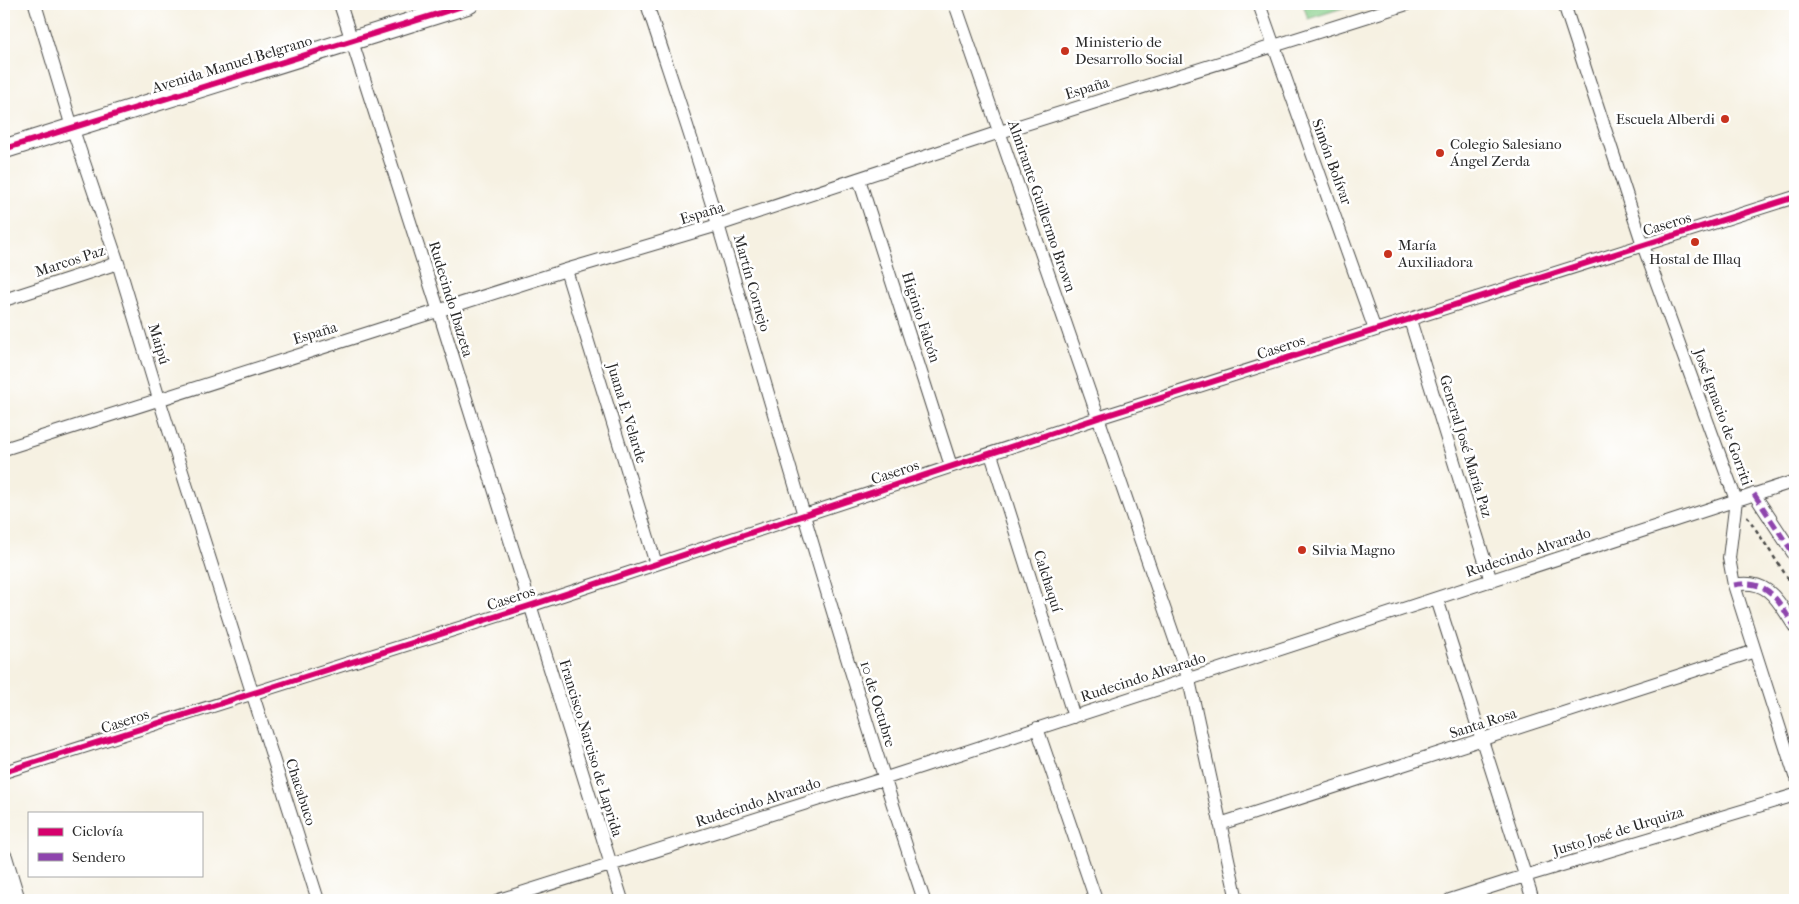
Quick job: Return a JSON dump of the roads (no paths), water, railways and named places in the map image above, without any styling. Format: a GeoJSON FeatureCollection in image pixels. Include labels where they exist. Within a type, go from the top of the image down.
{"type":"FeatureCollection","features":[{"type":"Feature","properties":{"kind":"main road","name":"Avenida Manuel Belgrano"},"geometry":{"type":"LineString","coordinates":[[4,148],[468,4]]}},
{"type":"Feature","properties":{"kind":"street","name":"Maipú"},"geometry":{"type":"LineString","coordinates":[[35,4],[72,127],[118,263],[252,694]]}},
{"type":"Feature","properties":{"kind":"street","name":"Rudecindo Ibazeta"},"geometry":{"type":"LineString","coordinates":[[340,4],[529,606]]}},
{"type":"Feature","properties":{"kind":"street","name":"Martín Cornejo"},"geometry":{"type":"LineString","coordinates":[[647,4],[718,226],[804,515]]}},
{"type":"Feature","properties":{"kind":"street","name":"Almirante Guillermo Brown"},"geometry":{"type":"LineString","coordinates":[[955,4],[1189,680],[1237,900]]}},
{"type":"Feature","properties":{"kind":"street","name":"Simón Bolívar"},"geometry":{"type":"LineString","coordinates":[[1259,4],[1374,330]]}},
{"type":"Feature","properties":{"kind":"street","name":"España"},"geometry":{"type":"LineString","coordinates":[[4,449],[566,270],[718,226],[1000,132],[1408,4]]}},
{"type":"Feature","properties":{"kind":"street","name":"José Ignacio de Gorriti"},"geometry":{"type":"LineString","coordinates":[[1564,4],[1643,244],[1736,500],[1729,558],[1734,585],[1795,776]]}},
{"type":"Feature","properties":{"kind":"street","name":"Higinio Falcón"},"geometry":{"type":"LineString","coordinates":[[859,179],[952,466]]}},
{"type":"Feature","properties":{"kind":"street","name":"Caseros"},"geometry":{"type":"LineString","coordinates":[[4,772],[529,606],[1098,418],[1795,197]]}},
{"type":"Feature","properties":{"kind":"street","name":"Marcos Paz"},"geometry":{"type":"LineString","coordinates":[[4,300],[118,263]]}},
{"type":"Feature","properties":{"kind":"street","name":"Juana E. Velarde"},"geometry":{"type":"LineString","coordinates":[[566,270],[656,564]]}},
{"type":"Feature","properties":{"kind":"street","name":"General José María Paz"},"geometry":{"type":"LineString","coordinates":[[1410,320],[1491,582]]}},
{"type":"Feature","properties":{"kind":"street","name":"Calchaquí"},"geometry":{"type":"LineString","coordinates":[[991,454],[1074,717]]}},
{"type":"Feature","properties":{"kind":"street","name":"Rudecindo Alvarado"},"geometry":{"type":"LineString","coordinates":[[500,900],[884,779],[1795,481]]}},
{"type":"Feature","properties":{"kind":"street"},"geometry":{"type":"LineString","coordinates":[[1754,494],[1795,556]]}},
{"type":"Feature","properties":{"kind":"street","name":"10 de Octubre"},"geometry":{"type":"LineString","coordinates":[[804,515],[884,779],[924,900]]}},
{"type":"Feature","properties":{"kind":"street"},"geometry":{"type":"LineString","coordinates":[[1734,585],[1747,583],[1764,586],[1776,599],[1795,627]]}},
{"type":"Feature","properties":{"kind":"street"},"geometry":{"type":"LineString","coordinates":[[1437,599],[1533,900]]}},
{"type":"Feature","properties":{"kind":"street","name":"Francisco Narciso de Laprida"},"geometry":{"type":"LineString","coordinates":[[529,606],[622,900]]}},
{"type":"Feature","properties":{"kind":"street","name":"Santa Rosa"},"geometry":{"type":"LineString","coordinates":[[1220,824],[1755,651]]}},
{"type":"Feature","properties":{"kind":"street","name":"Chacabuco"},"geometry":{"type":"LineString","coordinates":[[252,694],[318,900]]}},
{"type":"Feature","properties":{"kind":"street"},"geometry":{"type":"LineString","coordinates":[[1037,728],[1096,900]]}},
{"type":"Feature","properties":{"kind":"street","name":"Justo José de Urquiza"},"geometry":{"type":"LineString","coordinates":[[1450,900],[1795,795]]}},
{"type":"Feature","properties":{"kind":"street"},"geometry":{"type":"LineString","coordinates":[[4,857],[17,900]]}},
{"type":"Feature","properties":{"kind":"place","name":"Ministerio de Desarrollo Social"},"geometry":{"type":"Point","coordinates":[1065,51]}},
{"type":"Feature","properties":{"kind":"place","name":"Escuela Alberdi"},"geometry":{"type":"Point","coordinates":[1725,119]}},
{"type":"Feature","properties":{"kind":"place","name":"Colegio Salesiano Ángel Zerda"},"geometry":{"type":"Point","coordinates":[1440,153]}},
{"type":"Feature","properties":{"kind":"place","name":"Hostal de Illaq"},"geometry":{"type":"Point","coordinates":[1695,242]}},
{"type":"Feature","properties":{"kind":"place","name":"María Auxiliadora"},"geometry":{"type":"Point","coordinates":[1388,254]}},
{"type":"Feature","properties":{"kind":"place","name":"Silvia Magno"},"geometry":{"type":"Point","coordinates":[1302,550]}}]}
